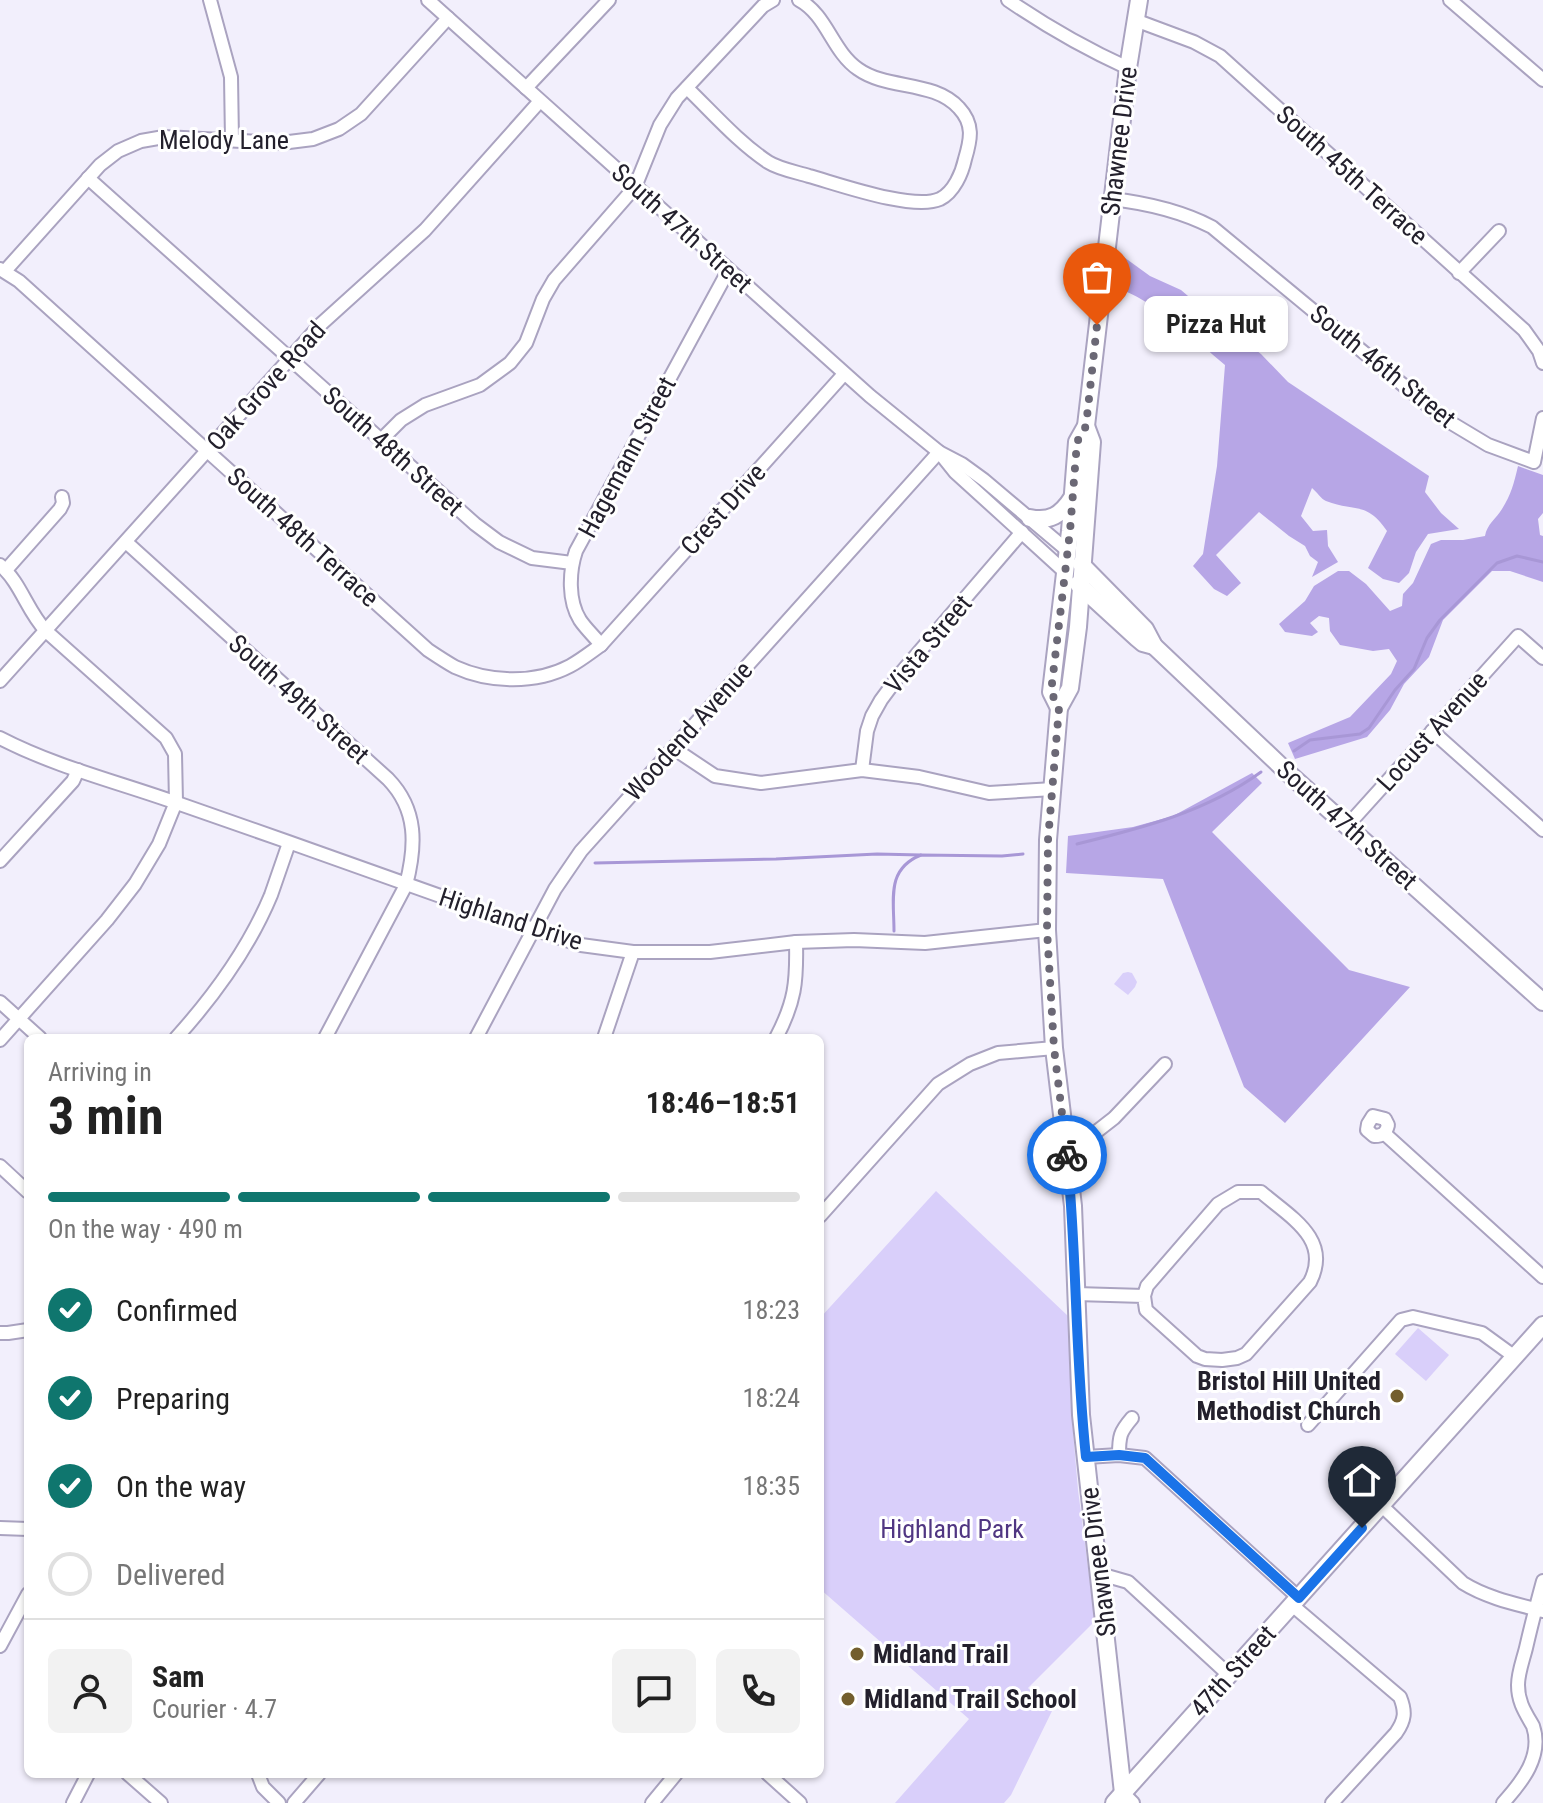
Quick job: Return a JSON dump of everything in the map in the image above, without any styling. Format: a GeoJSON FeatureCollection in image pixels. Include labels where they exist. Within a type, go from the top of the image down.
{"type":"FeatureCollection","features":[{"type":"Feature","properties":{"kind":"main road","name":"Shawnee Drive"},"geometry":{"type":"LineString","coordinates":[[1059,708],[1051,692],[1077,442],[1086,426],[1128,68],[1139,0]]}},
{"type":"Feature","properties":{"kind":"main road","name":"Shawnee Drive"},"geometry":{"type":"LineString","coordinates":[[1086,426],[1092,442],[1083,588],[1070,688],[1059,708],[1048,840],[1047,930],[1054,1048],[1073,1206],[1081,1415],[1123,1800]]}},
{"type":"Feature","properties":{"kind":"main road"},"geometry":{"type":"LineString","coordinates":[[1026,525],[1055,517],[1072,498]]}},
{"type":"Feature","properties":{"kind":"main road","name":"South 47th Street"},"geometry":{"type":"LineString","coordinates":[[1068,551],[1145,629],[1154,646],[1347,826],[1543,1002]]}},
{"type":"Feature","properties":{"kind":"main road","name":"South 47th Street"},"geometry":{"type":"LineString","coordinates":[[1065,572],[1143,643],[1154,646]]}},
{"type":"Feature","properties":{"kind":"main road"},"geometry":{"type":"LineString","coordinates":[[1078,627],[1087,617],[1099,612],[1112,615]]}},
{"type":"Feature","properties":{"kind":"main road","name":"47th Street"},"geometry":{"type":"LineString","coordinates":[[1123,1800],[1149,1765],[1543,1325]]}},
{"type":"Feature","properties":{"kind":"main road"},"geometry":{"type":"LineString","coordinates":[[1119,1749],[1138,1766],[1149,1765]]}},
{"type":"Feature","properties":{"kind":"street"},"geometry":{"type":"LineString","coordinates":[[210,0],[231,77],[232,140]]}},
{"type":"Feature","properties":{"kind":"street"},"geometry":{"type":"LineString","coordinates":[[526,88],[609,0]]}},
{"type":"Feature","properties":{"kind":"street"},"geometry":{"type":"LineString","coordinates":[[381,440],[401,420],[425,405],[480,385],[510,363],[526,343],[554,280],[635,187],[660,125],[677,98],[763,6],[773,0]]}},
{"type":"Feature","properties":{"kind":"street"},"geometry":{"type":"LineString","coordinates":[[687,88],[771,164],[865,192],[909,201],[941,198],[955,184],[969,147],[972,132],[959,108],[948,98],[930,91],[871,76],[856,68],[814,10],[799,0]]}},
{"type":"Feature","properties":{"kind":"street"},"geometry":{"type":"LineString","coordinates":[[1008,0],[1094,53],[1128,68]]}},
{"type":"Feature","properties":{"kind":"street"},"geometry":{"type":"LineString","coordinates":[[1450,0],[1543,80]]}},
{"type":"Feature","properties":{"kind":"street","name":"South 47th Street"},"geometry":{"type":"LineString","coordinates":[[432,1],[844,374],[939,452],[962,464],[1026,525],[1065,572]]}},
{"type":"Feature","properties":{"kind":"street","name":"Melody Lane"},"geometry":{"type":"LineString","coordinates":[[2,270],[100,165],[118,151],[141,141],[164,137],[281,143],[313,139],[339,129],[361,114],[448,18]]}},
{"type":"Feature","properties":{"kind":"street","name":"South 45th Terrace"},"geometry":{"type":"LineString","coordinates":[[1135,20],[1194,42],[1220,56],[1524,330],[1539,351],[1543,363]]}},
{"type":"Feature","properties":{"kind":"street","name":"Oak Grove Road"},"geometry":{"type":"LineString","coordinates":[[0,681],[290,359],[348,298],[425,230],[540,101]]}},
{"type":"Feature","properties":{"kind":"street","name":"South 48th Street"},"geometry":{"type":"LineString","coordinates":[[88,178],[475,524],[499,542],[532,558],[572,563]]}},
{"type":"Feature","properties":{"kind":"street","name":"South 46th Street"},"geometry":{"type":"LineString","coordinates":[[1112,199],[1173,211],[1212,227],[1443,418],[1488,445],[1534,462],[1543,418]]}},
{"type":"Feature","properties":{"kind":"street"},"geometry":{"type":"LineString","coordinates":[[1459,273],[1499,231]]}},
{"type":"Feature","properties":{"kind":"street","name":"South 48th Terrace"},"geometry":{"type":"LineString","coordinates":[[2,270],[19,281],[428,650],[454,666],[478,675],[507,680],[537,677],[569,667],[601,645]]}},
{"type":"Feature","properties":{"kind":"street","name":"Hagemann Street"},"geometry":{"type":"LineString","coordinates":[[601,645],[579,619],[571,592],[572,563],[576,551],[728,271]]}},
{"type":"Feature","properties":{"kind":"street","name":"Crest Drive"},"geometry":{"type":"LineString","coordinates":[[601,645],[844,374]]}},
{"type":"Feature","properties":{"kind":"street","name":"Woodend Avenue"},"geometry":{"type":"LineString","coordinates":[[478,1034],[555,889],[581,851],[939,452]]}},
{"type":"Feature","properties":{"kind":"street"},"geometry":{"type":"LineString","coordinates":[[0,1040],[135,884],[159,844],[176,802],[175,754],[166,738],[46,631],[16,582],[3,568],[60,509],[62,497]]}},
{"type":"Feature","properties":{"kind":"street","name":"South 47th Street"},"geometry":{"type":"LineString","coordinates":[[1026,525],[1068,551]]}},
{"type":"Feature","properties":{"kind":"street","name":"Vista Street"},"geometry":{"type":"LineString","coordinates":[[862,770],[867,731],[881,700],[1026,525]]}},
{"type":"Feature","properties":{"kind":"street","name":"South 49th Street"},"geometry":{"type":"LineString","coordinates":[[126,542],[396,788],[407,807],[413,831],[413,858],[406,885]]}},
{"type":"Feature","properties":{"kind":"street","name":"Locust Avenue"},"geometry":{"type":"LineString","coordinates":[[1347,826],[1518,636],[1543,658]]}},
{"type":"Feature","properties":{"kind":"street"},"geometry":{"type":"LineString","coordinates":[[1432,731],[1543,830]]}},
{"type":"Feature","properties":{"kind":"street","name":"Highland Drive"},"geometry":{"type":"LineString","coordinates":[[0,738],[78,770],[581,945],[633,952],[710,952],[796,942],[854,940],[925,943],[1047,930]]}},
{"type":"Feature","properties":{"kind":"street"},"geometry":{"type":"LineString","coordinates":[[673,748],[715,776],[761,783],[862,770],[919,777],[989,793],[1053,789]]}},
{"type":"Feature","properties":{"kind":"street"},"geometry":{"type":"LineString","coordinates":[[0,861],[73,781],[78,770]]}},
{"type":"Feature","properties":{"kind":"street"},"geometry":{"type":"LineString","coordinates":[[179,1034],[220,984],[250,937],[270,896],[289,843]]}},
{"type":"Feature","properties":{"kind":"street"},"geometry":{"type":"LineString","coordinates":[[327,1034],[406,885]]}},
{"type":"Feature","properties":{"kind":"street"},"geometry":{"type":"LineString","coordinates":[[778,1034],[789,1015],[797,978],[796,942]]}},
{"type":"Feature","properties":{"kind":"street"},"geometry":{"type":"LineString","coordinates":[[605,1034],[633,952]]}},
{"type":"Feature","properties":{"kind":"street"},"geometry":{"type":"LineString","coordinates":[[0,1002],[36,1034]]}},
{"type":"Feature","properties":{"kind":"street"},"geometry":{"type":"LineString","coordinates":[[824,1212],[938,1084],[970,1064],[998,1053],[1054,1048]]}},
{"type":"Feature","properties":{"kind":"street"},"geometry":{"type":"LineString","coordinates":[[1066,1144],[1096,1132],[1114,1118],[1165,1064]]}},
{"type":"Feature","properties":{"kind":"street"},"geometry":{"type":"LineString","coordinates":[[1385,1134],[1543,1277]]}},
{"type":"Feature","properties":{"kind":"street"},"geometry":{"type":"LineString","coordinates":[[0,1166],[24,1188]]}},
{"type":"Feature","properties":{"kind":"street"},"geometry":{"type":"LineString","coordinates":[[1238,1192],[1261,1192],[1306,1231],[1314,1245],[1317,1261],[1310,1282],[1246,1354],[1237,1358],[1213,1360],[1197,1356],[1146,1310],[1144,1296],[1147,1286],[1218,1204],[1238,1192]]}},
{"type":"Feature","properties":{"kind":"street"},"geometry":{"type":"LineString","coordinates":[[1076,1294],[1144,1296]]}},
{"type":"Feature","properties":{"kind":"street"},"geometry":{"type":"LineString","coordinates":[[1308,1425],[1401,1320],[1413,1317],[1482,1333],[1515,1357]]}},
{"type":"Feature","properties":{"kind":"street"},"geometry":{"type":"LineString","coordinates":[[0,1333],[24,1331]]}},
{"type":"Feature","properties":{"kind":"street"},"geometry":{"type":"LineString","coordinates":[[1119,1455],[1121,1430],[1132,1418]]}},
{"type":"Feature","properties":{"kind":"street"},"geometry":{"type":"LineString","coordinates":[[1086,1457],[1119,1455],[1145,1458],[1400,1697],[1405,1708],[1404,1721],[1335,1800]]}},
{"type":"Feature","properties":{"kind":"street"},"geometry":{"type":"LineString","coordinates":[[1382,1506],[1463,1583],[1477,1591],[1539,1610]]}},
{"type":"Feature","properties":{"kind":"street"},"geometry":{"type":"LineString","coordinates":[[0,1528],[24,1529]]}},
{"type":"Feature","properties":{"kind":"street"},"geometry":{"type":"LineString","coordinates":[[1100,1574],[1128,1582],[1229,1675]]}},
{"type":"Feature","properties":{"kind":"street"},"geometry":{"type":"LineString","coordinates":[[1503,1803],[1529,1773],[1535,1761],[1535,1730],[1522,1707],[1518,1684],[1539,1610],[1543,1581]]}},
{"type":"Feature","properties":{"kind":"street"},"geometry":{"type":"LineString","coordinates":[[0,1646],[24,1601]]}},
{"type":"Feature","properties":{"kind":"street"},"geometry":{"type":"LineString","coordinates":[[73,1803],[86,1778]]}},
{"type":"Feature","properties":{"kind":"street"},"geometry":{"type":"LineString","coordinates":[[133,1778],[161,1803]]}},
{"type":"Feature","properties":{"kind":"street"},"geometry":{"type":"LineString","coordinates":[[260,1778],[263,1787],[279,1803]]}},
{"type":"Feature","properties":{"kind":"street"},"geometry":{"type":"LineString","coordinates":[[294,1803],[316,1778]]}},
{"type":"Feature","properties":{"kind":"street"},"geometry":{"type":"LineString","coordinates":[[652,1803],[673,1778]]}},
{"type":"Feature","properties":{"kind":"street"},"geometry":{"type":"LineString","coordinates":[[772,1778],[800,1803]]}},
{"type":"Feature","properties":{"kind":"green space"},"geometry":{"type":"Polygon","coordinates":[[[1128,972],[1137,982],[1128,995],[1114,984],[1123,973],[1128,972]]]}},
{"type":"Feature","properties":{"kind":"green space","name":"Highland Park"},"geometry":{"type":"Polygon","coordinates":[[[936,1191],[1068,1316],[1078,1490],[1095,1621],[1028,1688],[1052,1711],[1011,1795],[1004,1803],[895,1803],[969,1719],[824,1592],[824,1314],[936,1191]]]}},
{"type":"Feature","properties":{"kind":"green space"},"geometry":{"type":"Polygon","coordinates":[[[1418,1328],[1449,1355],[1426,1381],[1395,1354],[1418,1328]]]}},
{"type":"Feature","properties":{"kind":"shaded area"},"geometry":{"type":"Polygon","coordinates":[[[1121,255],[1150,276],[1181,290],[1261,354],[1288,382],[1429,476],[1425,492],[1441,513],[1459,529],[1428,534],[1416,552],[1409,573],[1399,583],[1383,579],[1368,568],[1387,531],[1380,522],[1366,511],[1322,499],[1312,488],[1301,516],[1313,531],[1327,530],[1328,546],[1338,562],[1312,577],[1318,562],[1310,556],[1305,546],[1259,512],[1216,555],[1241,583],[1227,596],[1214,589],[1193,566],[1203,554],[1217,466],[1225,365],[1159,310],[1116,288],[1121,255]]]}},
{"type":"Feature","properties":{"kind":"shaded area"},"geometry":{"type":"Polygon","coordinates":[[[1518,466],[1543,475],[1543,513],[1538,519],[1540,535],[1543,536],[1543,582],[1510,571],[1492,571],[1443,620],[1429,657],[1404,684],[1390,710],[1367,737],[1295,759],[1288,743],[1350,717],[1391,674],[1397,661],[1389,649],[1373,651],[1340,645],[1330,631],[1329,618],[1319,616],[1310,623],[1318,632],[1312,636],[1285,632],[1279,624],[1305,601],[1314,586],[1338,571],[1349,571],[1366,584],[1390,611],[1402,606],[1403,594],[1413,583],[1431,544],[1441,540],[1485,536],[1508,499],[1518,466]]]}},
{"type":"Feature","properties":{"kind":"shaded area"},"geometry":{"type":"Polygon","coordinates":[[[1252,773],[1262,783],[1212,832],[1349,970],[1410,987],[1285,1123],[1244,1087],[1163,879],[1066,873],[1068,836],[1133,827],[1173,816],[1252,773]]]}},
{"type":"Feature","properties":{"kind":"waterway"},"geometry":{"type":"LineString","coordinates":[[1294,751],[1310,740],[1360,734],[1369,728],[1414,669],[1427,638],[1440,620],[1497,563],[1517,556],[1543,562]]}},
{"type":"Feature","properties":{"kind":"waterway"},"geometry":{"type":"LineString","coordinates":[[1077,844],[1173,817],[1218,798],[1261,772]]}},
{"type":"Feature","properties":{"kind":"waterway"},"geometry":{"type":"LineString","coordinates":[[894,931],[894,886],[902,868],[910,861],[921,855],[1023,854]]}},
{"type":"Feature","properties":{"kind":"waterway"},"geometry":{"type":"LineString","coordinates":[[595,863],[921,855]]}},
{"type":"Feature","properties":{"kind":"way so far"},"geometry":{"type":"LineString","coordinates":[[1067,1155],[1054,1048],[1047,930],[1048,840],[1059,708],[1051,692],[1077,442],[1086,426],[1097,325]]}},
{"type":"Feature","properties":{"kind":"place","name":"Pizza Hut"},"geometry":{"type":"Point","coordinates":[1097,325]}},
{"type":"Feature","properties":{"kind":"place","name":"Bristol Hill United Methodist Church"},"geometry":{"type":"Point","coordinates":[1397,1396]}},
{"type":"Feature","properties":{"kind":"place","name":"Midland Trail"},"geometry":{"type":"Point","coordinates":[857,1654]}},
{"type":"Feature","properties":{"kind":"place","name":"Midland Trail School"},"geometry":{"type":"Point","coordinates":[848,1699]}},
{"type":"Feature","properties":{"kind":"route"},"geometry":{"type":"LineString","coordinates":[[1067,1155],[1073,1206],[1081,1415],[1086,1457],[1119,1455],[1145,1458],[1299,1598],[1362,1528]]}}]}
